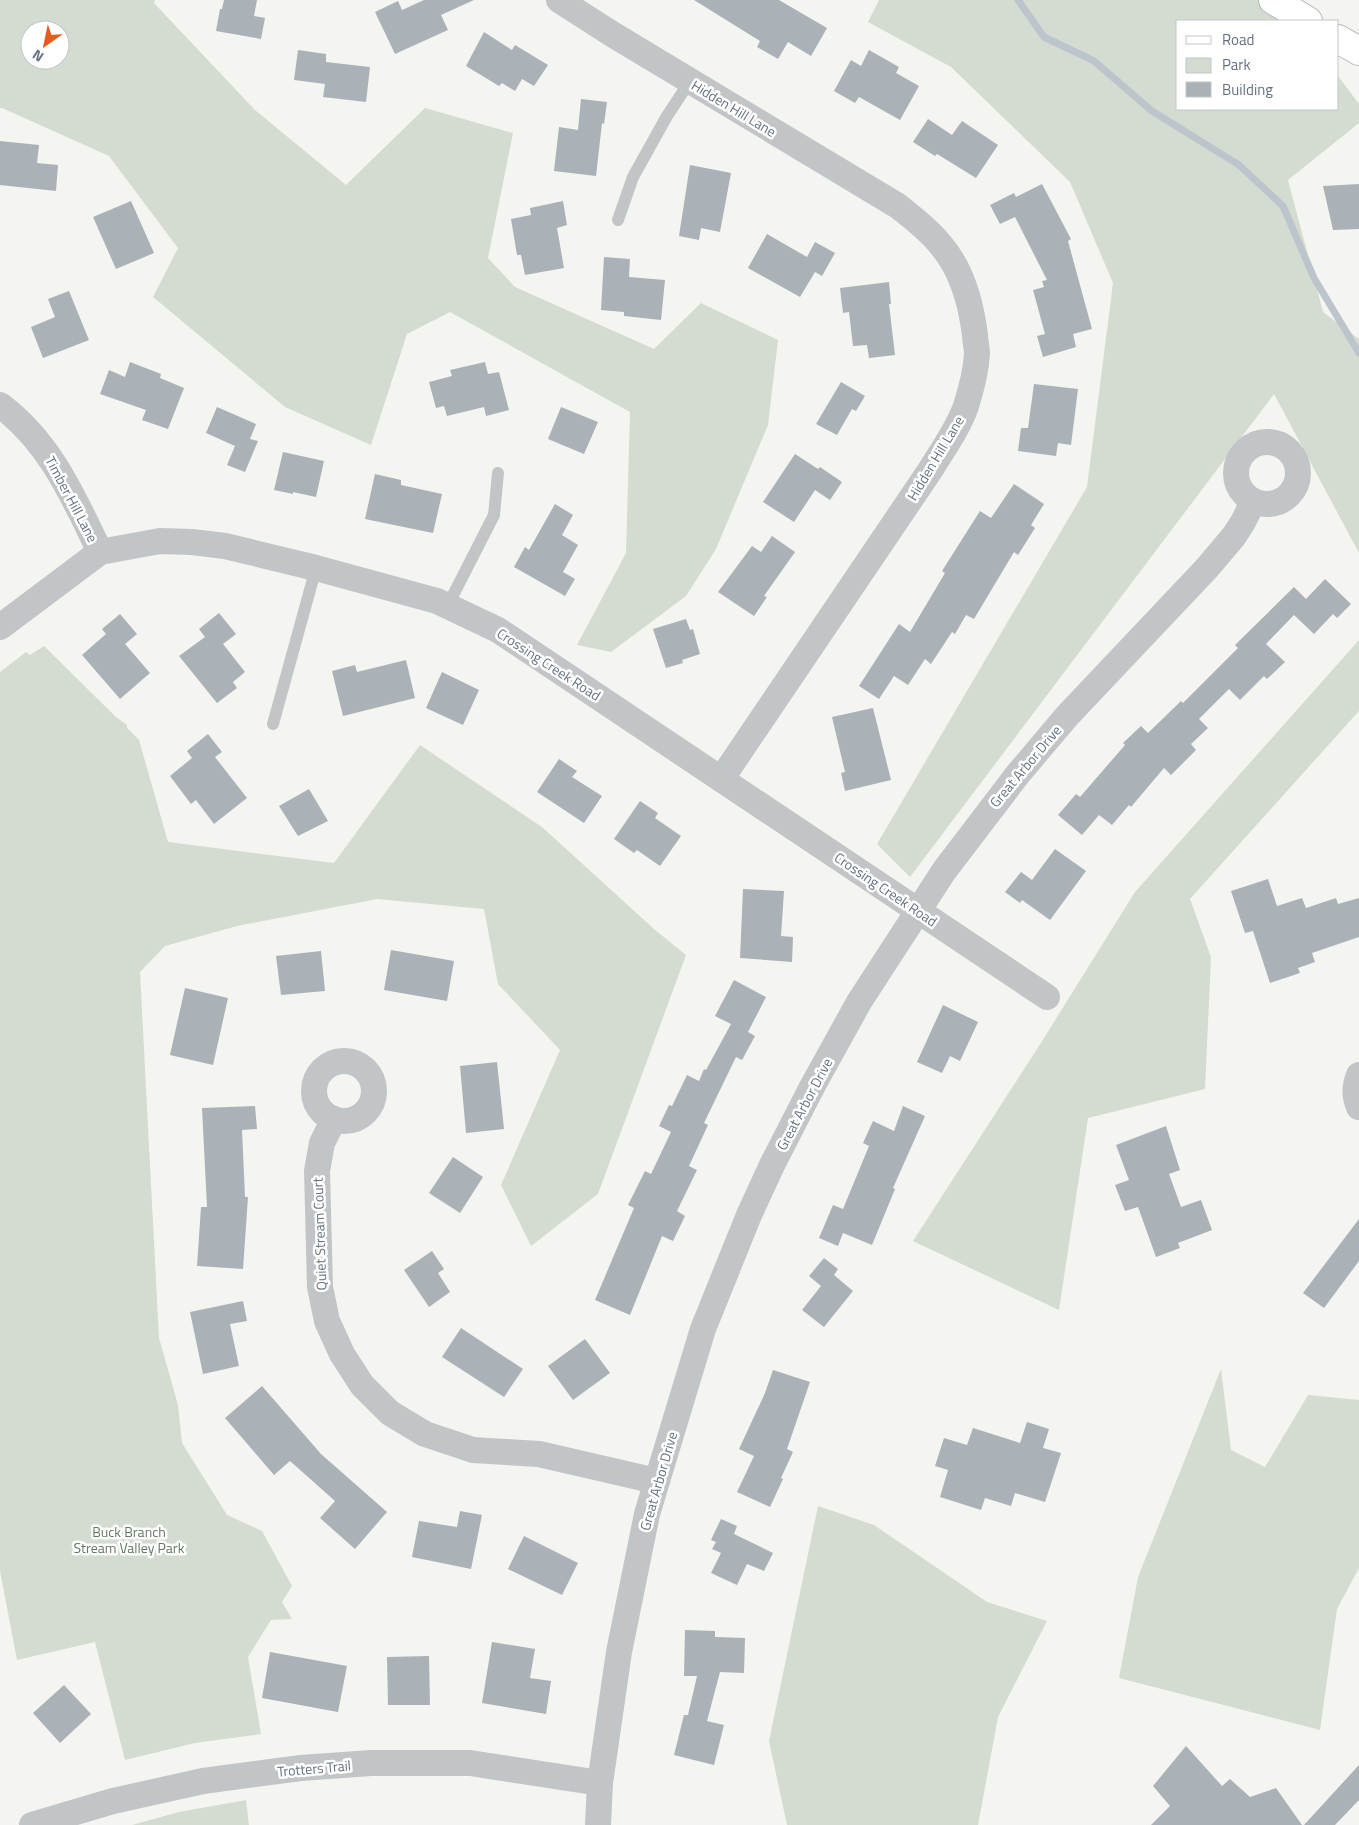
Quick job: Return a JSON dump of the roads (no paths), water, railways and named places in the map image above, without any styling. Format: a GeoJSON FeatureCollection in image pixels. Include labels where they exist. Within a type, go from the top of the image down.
{"type":"FeatureCollection","features":[{"type":"Feature","properties":{"kind":"main road"},"geometry":{"type":"LineString","coordinates":[[1273,0],[1306,20]]}},
{"type":"Feature","properties":{"kind":"main road"},"geometry":{"type":"LineString","coordinates":[[1339,40],[1359,51]]}},
{"type":"Feature","properties":{"kind":"street","name":"Hidden Hill Lane"},"geometry":{"type":"LineString","coordinates":[[559,0],[612,34],[898,206],[922,224],[942,245],[956,268],[967,294],[977,353],[970,392],[965,408],[954,430],[930,469],[722,778]]}},
{"type":"Feature","properties":{"kind":"street","name":"Timber Hill Lane"},"geometry":{"type":"LineString","coordinates":[[0,405],[13,415],[48,453],[70,490],[100,552]]}},
{"type":"Feature","properties":{"kind":"street","name":"Great Arbor Drive"},"geometry":{"type":"LineString","coordinates":[[598,1825],[600,1783],[619,1652],[647,1514],[703,1329],[749,1215],[772,1166],[812,1086],[859,1002],[917,910],[978,824],[1067,716],[1207,568],[1234,536],[1253,502]]}},
{"type":"Feature","properties":{"kind":"street","name":"Crossing Creek Road"},"geometry":{"type":"LineString","coordinates":[[0,627],[100,552],[160,541],[225,546],[316,568],[448,605],[498,630],[1047,997]]}},
{"type":"Feature","properties":{"kind":"street"},"geometry":{"type":"LineString","coordinates":[[1359,1075],[1355,1084],[1355,1095],[1359,1107]]}},
{"type":"Feature","properties":{"kind":"street","name":"Quiet Stream Court"},"geometry":{"type":"LineString","coordinates":[[334,1120],[322,1143],[317,1171],[320,1287],[327,1321],[342,1354],[362,1385],[390,1413],[425,1434],[473,1450],[540,1454],[656,1481]]}},
{"type":"Feature","properties":{"kind":"street","name":"Trotters Trail"},"geometry":{"type":"LineString","coordinates":[[32,1825],[113,1801],[203,1781],[321,1767],[370,1764],[470,1763],[600,1783]]}},
{"type":"Feature","properties":{"kind":"lane"},"geometry":{"type":"LineString","coordinates":[[618,220],[633,177],[667,116],[690,81]]}},
{"type":"Feature","properties":{"kind":"lane"},"geometry":{"type":"LineString","coordinates":[[448,605],[494,515],[498,473]]}},
{"type":"Feature","properties":{"kind":"lane"},"geometry":{"type":"LineString","coordinates":[[273,724],[316,568]]}},
{"type":"Feature","properties":{"kind":"waterway"},"geometry":{"type":"LineString","coordinates":[[1018,0],[1044,37],[1094,61],[1152,111],[1239,165],[1283,206],[1314,278],[1359,353]]}},
{"type":"Feature","properties":{"kind":"park label","name":"Buck Branch Stream Valley Park"},"geometry":{"type":"Point","coordinates":[129,1539]}}]}
